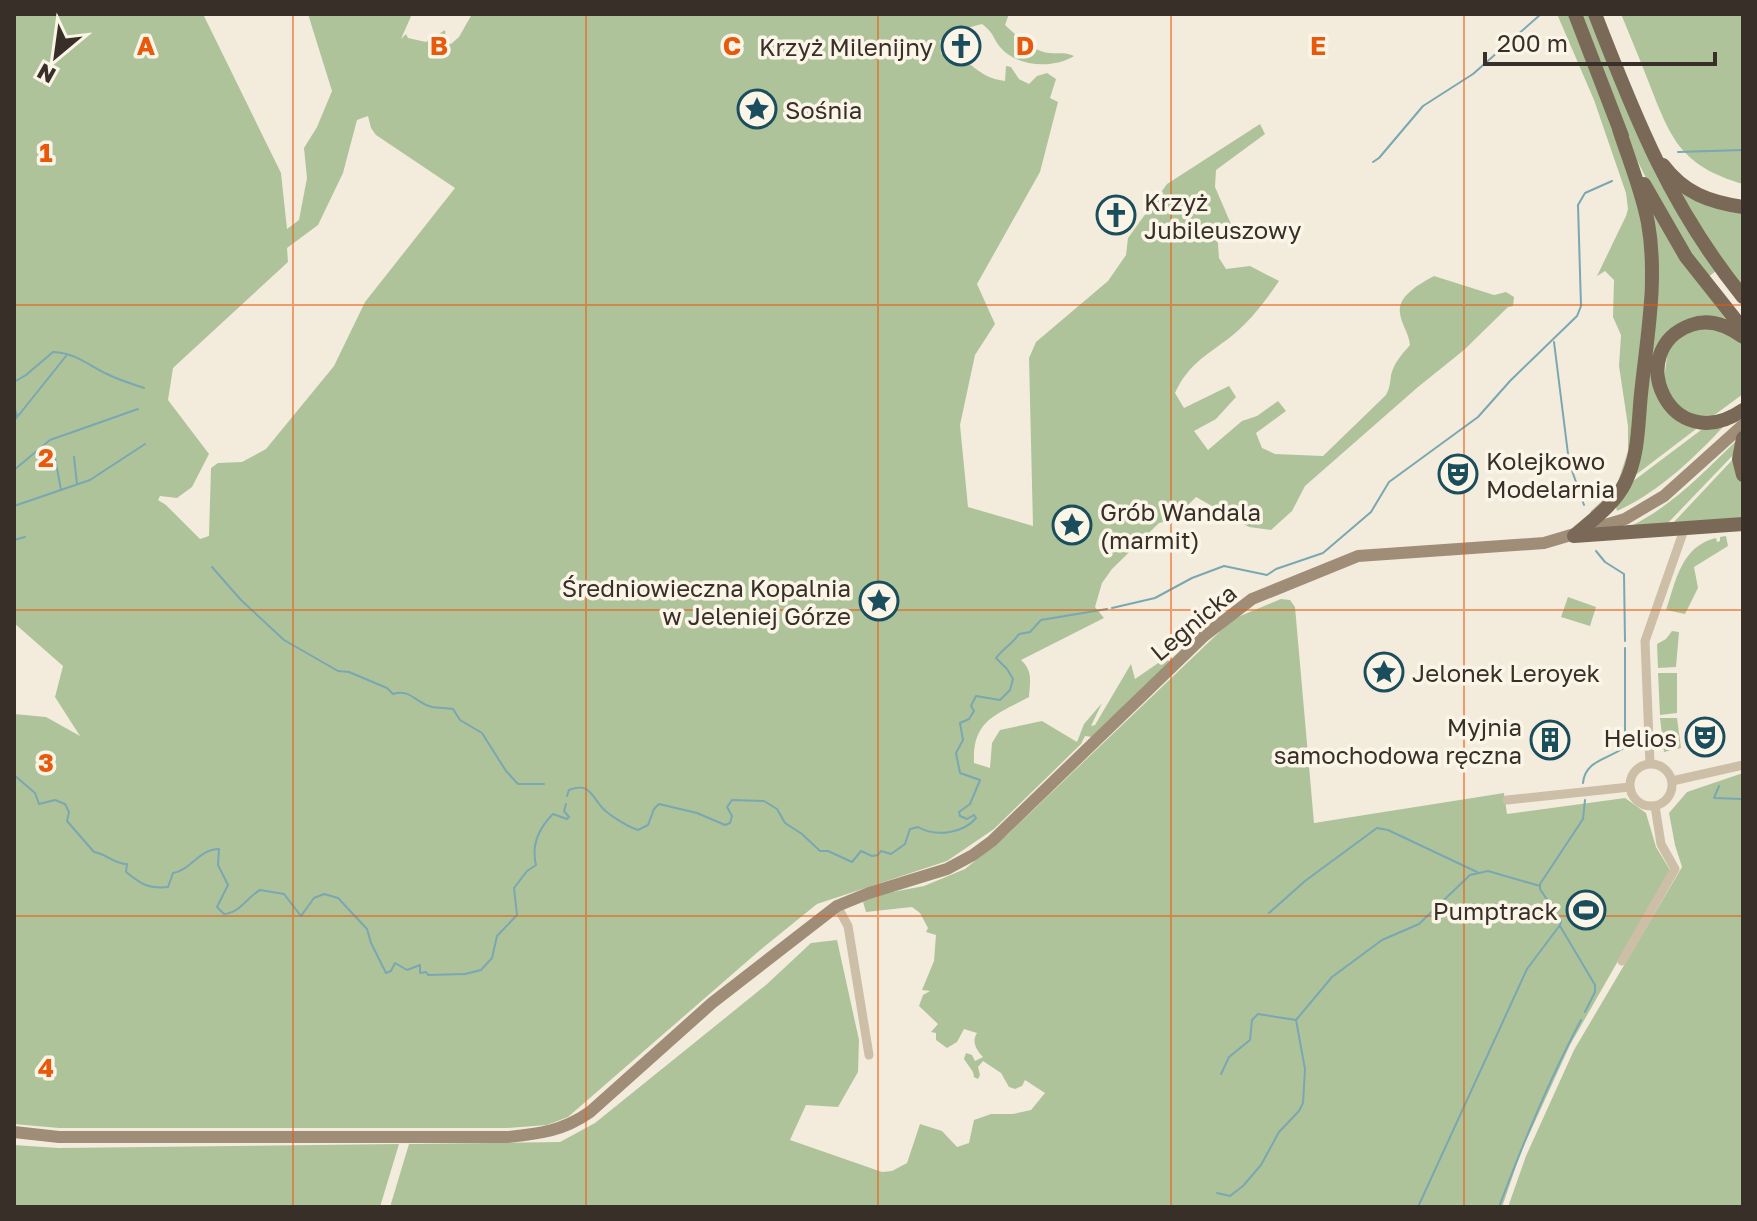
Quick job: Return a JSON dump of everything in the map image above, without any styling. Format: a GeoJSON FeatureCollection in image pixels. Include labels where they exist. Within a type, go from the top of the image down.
{"type":"FeatureCollection","features":[{"type":"Feature","properties":{"kind":"main road"},"geometry":{"type":"LineString","coordinates":[[1574,536],[1608,506],[1621,489],[1632,466],[1650,308],[1652,259],[1642,198],[1575,14]]}},
{"type":"Feature","properties":{"kind":"main road"},"geometry":{"type":"LineString","coordinates":[[1595,14],[1637,120],[1669,189],[1691,227],[1743,297]]}},
{"type":"Feature","properties":{"kind":"main road"},"geometry":{"type":"LineString","coordinates":[[1637,120],[1660,161],[1683,186],[1715,202],[1743,207]]}},
{"type":"Feature","properties":{"kind":"main road"},"geometry":{"type":"LineString","coordinates":[[1619,129],[1638,172],[1673,236],[1706,284],[1743,329]]}},
{"type":"Feature","properties":{"kind":"main road"},"geometry":{"type":"LineString","coordinates":[[1743,337],[1719,323],[1687,326],[1665,347],[1657,377],[1667,404],[1690,421],[1717,422],[1743,410]]}},
{"type":"Feature","properties":{"kind":"main road","name":"Legnicka"},"geometry":{"type":"LineString","coordinates":[[1711,453],[1722,437],[1743,417]]}},
{"type":"Feature","properties":{"kind":"main road","name":"Legnicka"},"geometry":{"type":"LineString","coordinates":[[14,1132],[59,1137],[507,1137],[549,1133],[571,1125],[590,1112],[765,960],[837,906],[869,893],[933,875],[982,848],[1204,636],[1252,599],[1358,556],[1527,545],[1574,536],[1625,519],[1678,484],[1743,425]]}},
{"type":"Feature","properties":{"kind":"main road"},"geometry":{"type":"LineString","coordinates":[[1743,438],[1739,459],[1743,475]]}},
{"type":"Feature","properties":{"kind":"main road"},"geometry":{"type":"LineString","coordinates":[[1574,536],[1743,524]]}},
{"type":"Feature","properties":{"kind":"street"},"geometry":{"type":"LineString","coordinates":[[1650,764],[1645,641],[1685,527]]}},
{"type":"Feature","properties":{"kind":"street"},"geometry":{"type":"LineString","coordinates":[[1666,528],[1675,549]]}},
{"type":"Feature","properties":{"kind":"street"},"geometry":{"type":"LineString","coordinates":[[1650,764],[1662,767],[1672,781],[1667,800],[1655,806],[1641,804],[1630,787],[1638,769],[1650,764]]}},
{"type":"Feature","properties":{"kind":"street"},"geometry":{"type":"LineString","coordinates":[[1672,781],[1743,765]]}},
{"type":"Feature","properties":{"kind":"street"},"geometry":{"type":"LineString","coordinates":[[1507,800],[1630,787]]}},
{"type":"Feature","properties":{"kind":"street"},"geometry":{"type":"LineString","coordinates":[[1622,961],[1675,869],[1661,844],[1655,806]]}},
{"type":"Feature","properties":{"kind":"street"},"geometry":{"type":"LineString","coordinates":[[837,906],[848,926],[869,1055]]}},
{"type":"Feature","properties":{"kind":"green space"},"geometry":{"type":"Polygon","coordinates":[[[14,14],[203,14],[281,173],[287,229],[299,220],[307,178],[304,148],[317,127],[332,91],[308,14],[412,14],[401,39],[406,34],[408,38],[426,42],[445,30],[446,41],[451,44],[459,37],[472,14],[1009,14],[1005,25],[1031,46],[1043,52],[1074,56],[1046,64],[1016,59],[1001,48],[982,24],[952,32],[940,41],[941,54],[965,61],[995,79],[1005,81],[1006,66],[1029,84],[1037,76],[1047,73],[1056,79],[1050,98],[1058,102],[1040,172],[977,284],[995,324],[975,355],[960,425],[968,507],[1033,526],[1029,358],[1036,342],[1108,281],[1126,255],[1128,238],[1167,184],[1260,124],[1265,134],[1216,170],[1215,187],[1231,224],[1217,231],[1219,258],[1226,269],[1250,266],[1279,281],[1243,326],[1191,368],[1175,393],[1184,408],[1229,386],[1236,397],[1216,419],[1194,431],[1208,450],[1242,421],[1257,416],[1278,401],[1286,411],[1256,433],[1262,448],[1275,454],[1323,456],[1386,395],[1394,367],[1410,345],[1400,307],[1411,291],[1434,276],[1494,295],[1506,292],[1514,297],[1513,306],[1508,307],[1464,350],[1305,486],[1292,511],[1271,530],[1249,527],[1196,497],[1173,520],[1159,523],[1112,569],[1102,583],[1095,607],[1104,618],[1021,660],[1029,672],[1029,697],[997,714],[982,728],[974,749],[974,763],[990,768],[992,743],[1000,730],[1042,721],[1077,742],[1084,724],[1102,703],[1091,726],[1095,725],[1131,664],[1135,679],[1164,659],[1170,661],[1092,737],[1085,736],[1081,744],[994,829],[947,861],[817,904],[568,1117],[547,1125],[507,1128],[59,1128],[14,1124],[14,714],[46,717],[80,736],[55,697],[63,666],[14,623],[14,14]],[[368,116],[357,120],[343,173],[318,225],[287,248],[288,262],[173,368],[168,400],[209,454],[192,487],[177,498],[160,496],[158,500],[200,539],[209,536],[211,468],[218,463],[242,462],[266,449],[334,366],[365,302],[455,188],[376,135],[368,116]]]}},
{"type":"Feature","properties":{"kind":"green space"},"geometry":{"type":"Polygon","coordinates":[[[1557,14],[1570,14],[1618,139],[1645,227],[1648,288],[1645,330],[1632,445],[1624,474],[1616,487],[1628,451],[1628,426],[1619,366],[1621,335],[1613,317],[1614,280],[1605,271],[1597,276],[1628,209],[1626,193],[1594,100],[1557,14]]]}},
{"type":"Feature","properties":{"kind":"green space"},"geometry":{"type":"Polygon","coordinates":[[[1579,14],[1591,14],[1716,271],[1707,278],[1658,202],[1637,160],[1579,14]]]}},
{"type":"Feature","properties":{"kind":"green space"},"geometry":{"type":"Polygon","coordinates":[[[1621,14],[1743,14],[1743,184],[1704,168],[1679,146],[1670,132],[1621,14]]]}},
{"type":"Feature","properties":{"kind":"green space"},"geometry":{"type":"Polygon","coordinates":[[[1674,184],[1743,210],[1743,290],[1730,274],[1674,184]]]}},
{"type":"Feature","properties":{"kind":"green space"},"geometry":{"type":"Polygon","coordinates":[[[1648,206],[1729,321],[1673,331],[1655,383],[1700,426],[1633,477],[1638,455],[1648,206]]]}},
{"type":"Feature","properties":{"kind":"green space"},"geometry":{"type":"Polygon","coordinates":[[[1713,326],[1743,342],[1743,394],[1709,419],[1686,415],[1663,387],[1668,349],[1689,330],[1713,326]]]}},
{"type":"Feature","properties":{"kind":"green space"},"geometry":{"type":"Polygon","coordinates":[[[1724,426],[1675,474],[1617,511],[1616,507],[1628,485],[1705,427],[1724,426]]]}},
{"type":"Feature","properties":{"kind":"green space"},"geometry":{"type":"Polygon","coordinates":[[[1737,440],[1736,452],[1667,524],[1631,526],[1674,498],[1737,440]]]}},
{"type":"Feature","properties":{"kind":"green space"},"geometry":{"type":"Polygon","coordinates":[[[1735,457],[1743,483],[1743,521],[1674,522],[1735,457]]]}},
{"type":"Feature","properties":{"kind":"green space"},"geometry":{"type":"Polygon","coordinates":[[[1615,489],[1604,502],[1589,516],[1591,511],[1615,489]]]}},
{"type":"Feature","properties":{"kind":"green space"},"geometry":{"type":"Polygon","coordinates":[[[1726,536],[1728,546],[1694,567],[1698,588],[1685,614],[1666,610],[1687,557],[1704,542],[1716,538],[1717,542],[1720,537],[1726,536]]]}},
{"type":"Feature","properties":{"kind":"green space"},"geometry":{"type":"Polygon","coordinates":[[[1568,597],[1596,607],[1590,626],[1561,617],[1568,597]]]}},
{"type":"Feature","properties":{"kind":"green space"},"geometry":{"type":"Polygon","coordinates":[[[1281,599],[1290,600],[1295,607],[1314,823],[1504,793],[1507,814],[1625,798],[1646,813],[1656,847],[1670,870],[1570,1045],[1521,1152],[1502,1207],[390,1207],[409,1144],[560,1142],[595,1123],[766,985],[811,943],[837,940],[859,1040],[858,1072],[838,1107],[806,1105],[790,1140],[882,1172],[892,1171],[907,1163],[920,1124],[942,1131],[957,1147],[969,1143],[974,1120],[991,1114],[1031,1110],[1045,1093],[1025,1080],[1022,1086],[1015,1089],[1009,1087],[1001,1073],[983,1061],[978,1067],[978,1079],[974,1077],[964,1059],[966,1053],[972,1055],[975,1061],[983,1057],[975,1043],[977,1033],[964,1029],[957,1042],[947,1048],[936,1040],[936,1033],[931,1032],[938,1024],[919,1006],[923,995],[930,991],[922,990],[934,961],[936,935],[926,932],[928,928],[920,913],[912,907],[866,912],[863,902],[877,895],[924,886],[965,869],[1007,835],[1233,619],[1281,599]]]}},
{"type":"Feature","properties":{"kind":"green space"},"geometry":{"type":"Polygon","coordinates":[[[1672,631],[1679,632],[1676,667],[1658,668],[1657,644],[1672,631]]]}},
{"type":"Feature","properties":{"kind":"green space"},"geometry":{"type":"Polygon","coordinates":[[[1658,673],[1677,673],[1677,713],[1660,715],[1658,673]]]}},
{"type":"Feature","properties":{"kind":"green space"},"geometry":{"type":"Polygon","coordinates":[[[1660,718],[1677,718],[1681,748],[1664,752],[1660,718]]]}},
{"type":"Feature","properties":{"kind":"green space"},"geometry":{"type":"Polygon","coordinates":[[[1743,773],[1743,1207],[1508,1207],[1526,1156],[1574,1050],[1682,867],[1669,813],[1687,792],[1743,773]]]}},
{"type":"Feature","properties":{"kind":"green space"},"geometry":{"type":"Polygon","coordinates":[[[399,1144],[380,1207],[14,1207],[14,1145],[59,1148],[399,1144]]]}},
{"type":"Feature","properties":{"kind":"waterway"},"geometry":{"type":"LineString","coordinates":[[1373,162],[1423,106],[1473,74],[1541,14]]}},
{"type":"Feature","properties":{"kind":"waterway"},"geometry":{"type":"LineString","coordinates":[[1678,152],[1743,150]]}},
{"type":"Feature","properties":{"kind":"waterway"},"geometry":{"type":"LineString","coordinates":[[1112,608],[1155,598],[1192,578],[1224,566],[1267,575],[1323,553],[1371,512],[1389,482],[1478,417],[1577,316],[1581,306],[1578,205],[1585,193],[1612,181]]}},
{"type":"Feature","properties":{"kind":"waterway"},"geometry":{"type":"LineString","coordinates":[[1554,342],[1569,462],[1584,505]]}},
{"type":"Feature","properties":{"kind":"waterway"},"geometry":{"type":"LineString","coordinates":[[14,382],[53,352],[75,357],[144,388]]}},
{"type":"Feature","properties":{"kind":"waterway"},"geometry":{"type":"LineString","coordinates":[[14,421],[66,356]]}},
{"type":"Feature","properties":{"kind":"waterway"},"geometry":{"type":"LineString","coordinates":[[14,406],[17,416]]}},
{"type":"Feature","properties":{"kind":"waterway"},"geometry":{"type":"LineString","coordinates":[[14,470],[50,440],[138,409]]}},
{"type":"Feature","properties":{"kind":"waterway"},"geometry":{"type":"LineString","coordinates":[[14,506],[90,480],[145,444]]}},
{"type":"Feature","properties":{"kind":"waterway"},"geometry":{"type":"LineString","coordinates":[[54,452],[61,490]]}},
{"type":"Feature","properties":{"kind":"waterway"},"geometry":{"type":"LineString","coordinates":[[74,457],[77,484]]}},
{"type":"Feature","properties":{"kind":"waterway"},"geometry":{"type":"LineString","coordinates":[[14,540],[25,537]]}},
{"type":"Feature","properties":{"kind":"waterway"},"geometry":{"type":"LineString","coordinates":[[1596,551],[1605,562],[1624,574],[1625,641]]}},
{"type":"Feature","properties":{"kind":"waterway"},"geometry":{"type":"LineString","coordinates":[[212,567],[241,600],[284,640],[338,671],[349,672],[387,688],[393,694],[404,693],[427,705],[453,709],[460,720],[482,733],[518,784],[544,784]]}},
{"type":"Feature","properties":{"kind":"waterway"},"geometry":{"type":"LineString","coordinates":[[567,796],[569,790],[584,788],[607,812],[638,830],[648,825],[659,804],[697,813],[725,825],[730,823],[732,816],[727,807],[732,800],[764,801],[777,809],[785,823],[820,851],[828,851],[852,862],[861,851],[872,856],[881,851],[891,854],[905,844],[910,829],[918,827],[940,833],[956,831],[976,818],[974,815],[967,819],[959,812],[970,804],[980,780],[960,773],[956,753],[963,740],[960,723],[969,719],[974,711],[971,706],[976,696],[1000,700],[1010,690],[1013,679],[996,658],[1019,634],[1030,632],[1041,620],[1107,609]]}},
{"type":"Feature","properties":{"kind":"waterway"},"geometry":{"type":"LineString","coordinates":[[1583,783],[1588,769],[1625,747],[1625,648]]}},
{"type":"Feature","properties":{"kind":"waterway"},"geometry":{"type":"LineString","coordinates":[[14,775],[35,793],[39,804],[55,800],[65,804],[69,812],[67,821],[94,852],[127,864],[126,872],[145,885],[168,887],[173,873],[206,852],[219,849],[218,865],[228,885],[217,907],[224,914],[235,911],[260,890],[284,894],[301,916],[314,898],[324,894],[338,898],[367,929],[386,973],[395,963],[407,970],[420,965],[420,973],[426,972],[428,975],[465,974],[481,970],[492,958],[497,936],[517,915],[514,888],[536,865],[535,844],[543,825],[553,814],[567,819],[569,817],[564,811],[566,804]]}},
{"type":"Feature","properties":{"kind":"waterway"},"geometry":{"type":"LineString","coordinates":[[1719,786],[1714,798],[1743,799]]}},
{"type":"Feature","properties":{"kind":"waterway"},"geometry":{"type":"LineString","coordinates":[[1418,1207],[1527,969],[1560,925],[1561,921],[1540,889],[1540,884],[1583,819],[1585,800]]}},
{"type":"Feature","properties":{"kind":"waterway"},"geometry":{"type":"LineString","coordinates":[[1269,913],[1305,881],[1377,828],[1388,830],[1477,872]]}},
{"type":"Feature","properties":{"kind":"waterway"},"geometry":{"type":"LineString","coordinates":[[1217,1193],[1230,1196],[1243,1186],[1261,1165],[1279,1132],[1299,1111],[1303,1103],[1305,1069],[1296,1020],[1332,977],[1382,940],[1419,924],[1470,875],[1488,871],[1540,886]]}},
{"type":"Feature","properties":{"kind":"waterway"},"geometry":{"type":"LineString","coordinates":[[1560,926],[1595,985],[1595,992],[1585,1012]]}},
{"type":"Feature","properties":{"kind":"waterway"},"geometry":{"type":"LineString","coordinates":[[1221,1074],[1229,1057],[1250,1040],[1252,1020],[1258,1014],[1296,1020]]}},
{"type":"Feature","properties":{"kind":"waterway"},"geometry":{"type":"LineString","coordinates":[[1499,1207],[1537,1112],[1581,1020]]}},
{"type":"Feature","properties":{"kind":"place","name":"Krzyż Milenijny"},"geometry":{"type":"Point","coordinates":[961,46]}},
{"type":"Feature","properties":{"kind":"place","name":"Sośnia"},"geometry":{"type":"Point","coordinates":[757,109]}},
{"type":"Feature","properties":{"kind":"place","name":"Krzyż Jubileuszowy"},"geometry":{"type":"Point","coordinates":[1116,215]}},
{"type":"Feature","properties":{"kind":"place","name":"Kolejkowo Modelarnia"},"geometry":{"type":"Point","coordinates":[1458,474]}},
{"type":"Feature","properties":{"kind":"place","name":"Grób Wandala (marmit)"},"geometry":{"type":"Point","coordinates":[1072,525]}},
{"type":"Feature","properties":{"kind":"place","name":"Średniowieczna Kopalnia w Jeleniej Górze"},"geometry":{"type":"Point","coordinates":[879,601]}},
{"type":"Feature","properties":{"kind":"place","name":"Jelonek Leroyek"},"geometry":{"type":"Point","coordinates":[1384,672]}},
{"type":"Feature","properties":{"kind":"place","name":"Helios"},"geometry":{"type":"Point","coordinates":[1705,737]}},
{"type":"Feature","properties":{"kind":"place","name":"Myjnia samochodowa ręczna"},"geometry":{"type":"Point","coordinates":[1550,740]}},
{"type":"Feature","properties":{"kind":"place","name":"Pumptrack"},"geometry":{"type":"Point","coordinates":[1586,910]}}]}
